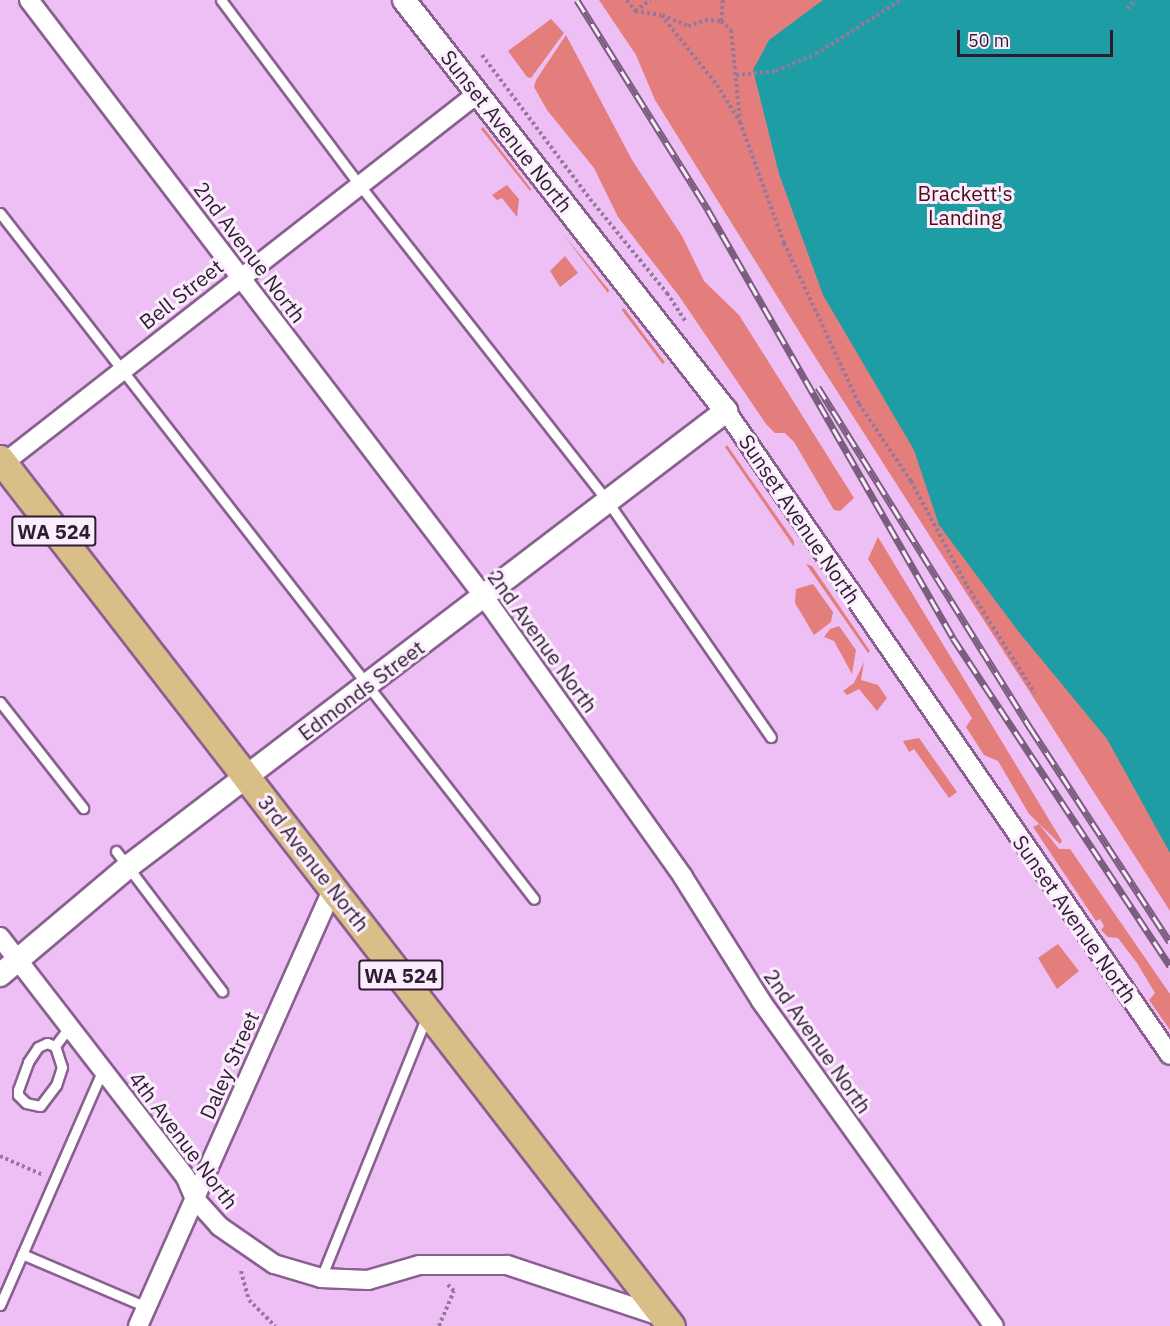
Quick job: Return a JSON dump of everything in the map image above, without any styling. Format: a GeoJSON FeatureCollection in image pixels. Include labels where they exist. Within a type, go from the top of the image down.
{"type":"FeatureCollection","features":[{"type":"Feature","properties":{"kind":"main road","name":"3rd Avenue North"},"geometry":{"type":"LineString","coordinates":[[1,463],[429,1011],[668,1322]]}},
{"type":"Feature","properties":{"kind":"street","name":"2nd Avenue North"},"geometry":{"type":"LineString","coordinates":[[29,0],[485,598],[683,877],[768,1011],[994,1326]]}},
{"type":"Feature","properties":{"kind":"street","name":"Sunset Avenue North"},"geometry":{"type":"LineString","coordinates":[[404,0],[726,411],[1170,1055]]}},
{"type":"Feature","properties":{"kind":"street","name":"Bell Street"},"geometry":{"type":"LineString","coordinates":[[1,463],[358,183],[477,94]]}},
{"type":"Feature","properties":{"kind":"street","name":"Edmonds Street"},"geometry":{"type":"LineString","coordinates":[[0,975],[123,859],[246,776],[485,598],[726,411]]}},
{"type":"Feature","properties":{"kind":"street","name":"Daley Street"},"geometry":{"type":"LineString","coordinates":[[138,1326],[333,888]]}},
{"type":"Feature","properties":{"kind":"street","name":"4th Avenue North"},"geometry":{"type":"LineString","coordinates":[[0,937],[186,1178],[195,1199],[219,1226],[274,1264],[321,1278],[368,1280],[419,1264],[507,1264],[668,1322]]}},
{"type":"Feature","properties":{"kind":"lane"},"geometry":{"type":"LineString","coordinates":[[221,0],[358,183],[608,501],[771,737]]}},
{"type":"Feature","properties":{"kind":"lane"},"geometry":{"type":"LineString","coordinates":[[0,213],[534,898]]}},
{"type":"Feature","properties":{"kind":"lane"},"geometry":{"type":"LineString","coordinates":[[0,702],[83,808]]}},
{"type":"Feature","properties":{"kind":"lane"},"geometry":{"type":"LineString","coordinates":[[123,859],[222,991]]}},
{"type":"Feature","properties":{"kind":"lane"},"geometry":{"type":"LineString","coordinates":[[321,1278],[429,1011]]}},
{"type":"Feature","properties":{"kind":"lane"},"geometry":{"type":"LineString","coordinates":[[55,1046],[70,1026]]}},
{"type":"Feature","properties":{"kind":"lane"},"geometry":{"type":"LineString","coordinates":[[47,1043],[55,1046],[62,1066],[56,1084],[40,1106],[26,1103],[18,1095],[28,1062],[38,1047],[47,1043]]}},
{"type":"Feature","properties":{"kind":"lane"},"geometry":{"type":"LineString","coordinates":[[0,1305],[103,1069]]}},
{"type":"Feature","properties":{"kind":"lane"},"geometry":{"type":"LineString","coordinates":[[22,1254],[146,1307]]}},
{"type":"Feature","properties":{"kind":"path"},"geometry":{"type":"LineString","coordinates":[[627,0],[635,11],[661,15],[688,26],[705,20],[721,21],[731,30],[740,122]]}},
{"type":"Feature","properties":{"kind":"path"},"geometry":{"type":"LineString","coordinates":[[635,11],[651,0]]}},
{"type":"Feature","properties":{"kind":"path"},"geometry":{"type":"LineString","coordinates":[[721,21],[723,0]]}},
{"type":"Feature","properties":{"kind":"path"},"geometry":{"type":"LineString","coordinates":[[736,75],[776,71],[816,54],[901,0]]}},
{"type":"Feature","properties":{"kind":"path"},"geometry":{"type":"LineString","coordinates":[[1127,9],[1135,0]]}},
{"type":"Feature","properties":{"kind":"path"},"geometry":{"type":"LineString","coordinates":[[661,15],[717,85],[740,122],[784,243],[859,404],[911,481],[967,586],[1035,693]]}},
{"type":"Feature","properties":{"kind":"path"},"geometry":{"type":"LineString","coordinates":[[0,1156],[55,1180]]}},
{"type":"Feature","properties":{"kind":"path"},"geometry":{"type":"LineString","coordinates":[[241,1271],[249,1300],[275,1326]]}},
{"type":"Feature","properties":{"kind":"path"},"geometry":{"type":"LineString","coordinates":[[439,1326],[454,1291],[447,1284]]}},
{"type":"Feature","properties":{"kind":"green space","name":"Brackett's Landing"},"geometry":{"type":"Polygon","coordinates":[[[599,0],[1170,0],[1170,911],[810,349],[655,100],[636,55],[599,0]]]}},
{"type":"Feature","properties":{"kind":"green space"},"geometry":{"type":"Polygon","coordinates":[[[551,19],[564,33],[531,78],[527,77],[508,51],[551,19]]]}},
{"type":"Feature","properties":{"kind":"green space"},"geometry":{"type":"Polygon","coordinates":[[[566,35],[632,160],[682,236],[704,281],[739,315],[854,498],[840,511],[834,510],[794,442],[785,433],[775,433],[766,424],[679,296],[618,217],[594,168],[547,110],[534,87],[536,80],[566,35]]]}},
{"type":"Feature","properties":{"kind":"green space"},"geometry":{"type":"Polygon","coordinates":[[[483,127],[531,189],[530,191],[481,129],[483,127]]]}},
{"type":"Feature","properties":{"kind":"green space"},"geometry":{"type":"Polygon","coordinates":[[[507,185],[519,199],[517,217],[502,198],[497,200],[492,195],[507,185]]]}},
{"type":"Feature","properties":{"kind":"green space"},"geometry":{"type":"Polygon","coordinates":[[[562,233],[609,290],[608,293],[562,233]]]}},
{"type":"Feature","properties":{"kind":"green space"},"geometry":{"type":"Polygon","coordinates":[[[565,256],[578,273],[560,287],[550,271],[565,256]]]}},
{"type":"Feature","properties":{"kind":"green space"},"geometry":{"type":"Polygon","coordinates":[[[624,308],[665,362],[663,364],[622,310],[624,308]]]}},
{"type":"Feature","properties":{"kind":"green space"},"geometry":{"type":"Polygon","coordinates":[[[727,445],[794,541],[794,547],[725,447],[727,445]]]}},
{"type":"Feature","properties":{"kind":"green space"},"geometry":{"type":"Polygon","coordinates":[[[878,537],[1062,841],[1060,844],[1029,814],[998,761],[984,755],[966,727],[972,718],[868,559],[878,537]]]}},
{"type":"Feature","properties":{"kind":"green space"},"geometry":{"type":"Polygon","coordinates":[[[806,564],[812,566],[870,651],[868,653],[806,564]]]}},
{"type":"Feature","properties":{"kind":"green space"},"geometry":{"type":"Polygon","coordinates":[[[813,584],[833,612],[831,622],[814,635],[795,603],[796,589],[813,584]]]}},
{"type":"Feature","properties":{"kind":"green space"},"geometry":{"type":"Polygon","coordinates":[[[839,626],[856,650],[852,674],[834,641],[824,637],[830,629],[839,626]]]}},
{"type":"Feature","properties":{"kind":"green space"},"geometry":{"type":"Polygon","coordinates":[[[864,662],[861,680],[878,685],[887,698],[877,711],[859,689],[847,695],[843,691],[854,683],[864,662]]]}},
{"type":"Feature","properties":{"kind":"green space"},"geometry":{"type":"Polygon","coordinates":[[[919,738],[957,792],[949,798],[914,749],[909,752],[903,741],[919,738]]]}},
{"type":"Feature","properties":{"kind":"green space"},"geometry":{"type":"Polygon","coordinates":[[[1039,824],[1059,849],[1070,849],[1170,994],[1170,1030],[1149,1000],[1155,993],[1137,963],[1118,938],[1108,937],[1101,930],[1104,926],[1100,919],[1096,921],[1033,827],[1039,824]]]}},
{"type":"Feature","properties":{"kind":"green space"},"geometry":{"type":"Polygon","coordinates":[[[1058,944],[1079,971],[1057,989],[1038,958],[1058,944]]]}},
{"type":"Feature","properties":{"kind":"shaded area","name":"Brackett's Landing"},"geometry":{"type":"Polygon","coordinates":[[[823,0],[1170,0],[1170,853],[1107,739],[1018,631],[939,525],[914,450],[823,295],[779,174],[753,70],[769,40],[823,0]]]}},
{"type":"Feature","properties":{"kind":"railway"},"geometry":{"type":"LineString","coordinates":[[577,0],[708,210],[953,638],[1170,966]]}},
{"type":"Feature","properties":{"kind":"railway"},"geometry":{"type":"LineString","coordinates":[[818,387],[1031,729],[1170,942]]}}]}
